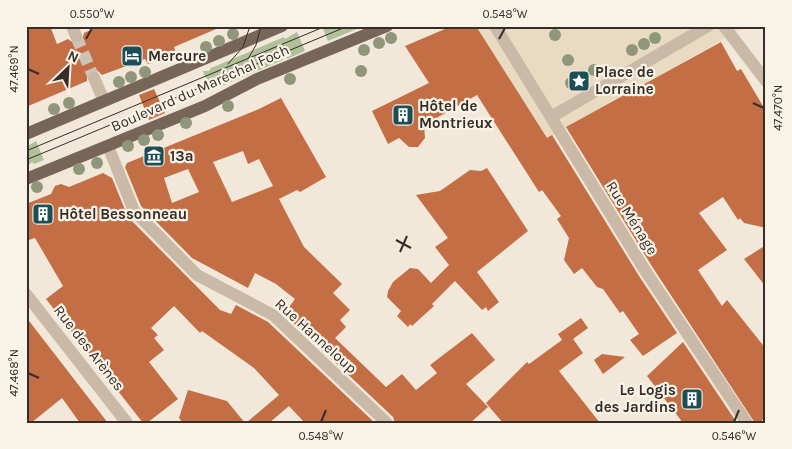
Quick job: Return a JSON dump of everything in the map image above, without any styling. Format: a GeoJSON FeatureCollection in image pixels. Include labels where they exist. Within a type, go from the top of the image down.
{"type":"FeatureCollection","features":[{"type":"Feature","properties":{"kind":"main road","name":"Boulevard du Maréchal Foch"},"geometry":{"type":"LineString","coordinates":[[26,134],[262,30],[282,26]]}},
{"type":"Feature","properties":{"kind":"main road","name":"Boulevard du Maréchal Foch"},"geometry":{"type":"LineString","coordinates":[[26,179],[211,103],[258,79],[387,26]]}},
{"type":"Feature","properties":{"kind":"street","name":"Rue Ménage"},"geometry":{"type":"LineString","coordinates":[[495,26],[646,272],[748,423]]}},
{"type":"Feature","properties":{"kind":"street"},"geometry":{"type":"LineString","coordinates":[[551,117],[708,26]]}},
{"type":"Feature","properties":{"kind":"street"},"geometry":{"type":"LineString","coordinates":[[724,26],[766,81]]}},
{"type":"Feature","properties":{"kind":"street"},"geometry":{"type":"LineString","coordinates":[[94,78],[104,101]]}},
{"type":"Feature","properties":{"kind":"street","name":"Rue Hanneloup"},"geometry":{"type":"LineString","coordinates":[[108,146],[134,211],[197,275],[273,315],[387,423]]}},
{"type":"Feature","properties":{"kind":"street","name":"Rue des Arènes"},"geometry":{"type":"LineString","coordinates":[[26,294],[127,423]]}},
{"type":"Feature","properties":{"kind":"green space"},"geometry":{"type":"Polygon","coordinates":[[[322,26],[364,26],[328,41],[322,26]]]}},
{"type":"Feature","properties":{"kind":"green space"},"geometry":{"type":"Polygon","coordinates":[[[297,32],[305,51],[287,59],[286,56],[282,58],[283,60],[219,87],[218,84],[215,85],[216,88],[211,90],[203,71],[209,71],[211,68],[284,37],[285,39],[297,32]]]}},
{"type":"Feature","properties":{"kind":"green space"},"geometry":{"type":"Polygon","coordinates":[[[36,141],[44,160],[34,164],[32,162],[26,167],[26,147],[36,141]]]}},
{"type":"Feature","properties":{"kind":"shaded area","name":"Place de Lorraine"},"geometry":{"type":"Polygon","coordinates":[[[476,26],[747,26],[547,139],[476,26]]]}},
{"type":"Feature","properties":{"kind":"building"},"geometry":{"type":"Polygon","coordinates":[[[26,26],[50,26],[57,44],[68,39],[75,44],[82,41],[84,33],[93,29],[92,26],[223,26],[174,47],[176,53],[148,64],[145,59],[102,75],[98,71],[91,70],[87,74],[87,81],[26,107],[26,26]]]}},
{"type":"Feature","properties":{"kind":"building"},"geometry":{"type":"Polygon","coordinates":[[[452,26],[476,26],[547,138],[552,135],[639,276],[677,333],[643,356],[630,340],[639,334],[623,311],[620,313],[603,289],[597,287],[582,268],[574,274],[564,260],[569,238],[557,219],[561,216],[542,190],[539,192],[477,95],[424,125],[425,138],[418,147],[409,147],[399,138],[388,144],[372,111],[429,83],[405,46],[452,26]]]}},
{"type":"Feature","properties":{"kind":"building"},"geometry":{"type":"Polygon","coordinates":[[[721,42],[737,71],[741,69],[766,111],[766,228],[744,223],[740,218],[738,220],[723,197],[699,213],[727,250],[698,270],[722,306],[727,300],[766,349],[766,417],[759,423],[755,423],[653,268],[566,127],[721,42]]]}},
{"type":"Feature","properties":{"kind":"building"},"geometry":{"type":"Polygon","coordinates":[[[154,89],[165,113],[149,120],[139,95],[154,89]]]}},
{"type":"Feature","properties":{"kind":"building"},"geometry":{"type":"Polygon","coordinates":[[[281,98],[326,177],[300,192],[297,190],[279,199],[304,247],[342,284],[333,293],[350,310],[340,320],[346,327],[335,338],[386,387],[402,374],[416,390],[437,373],[430,365],[472,333],[495,360],[466,384],[488,407],[470,423],[395,423],[393,417],[284,314],[295,299],[276,284],[255,273],[248,288],[192,258],[141,206],[125,167],[127,163],[259,109],[281,98]],[[243,151],[213,162],[232,202],[273,186],[259,159],[248,164],[243,151]],[[188,169],[164,178],[172,203],[199,192],[188,169]]]}},
{"type":"Feature","properties":{"kind":"building"},"geometry":{"type":"Polygon","coordinates":[[[487,168],[528,231],[477,272],[499,302],[488,311],[486,307],[482,310],[455,281],[432,304],[434,306],[412,326],[410,324],[408,327],[397,316],[401,311],[387,297],[393,282],[410,268],[418,269],[431,283],[449,265],[435,247],[448,238],[416,195],[440,191],[470,170],[481,171],[487,168]]]}},
{"type":"Feature","properties":{"kind":"building"},"geometry":{"type":"Polygon","coordinates":[[[103,173],[112,178],[128,217],[220,310],[231,314],[236,305],[268,322],[375,423],[305,423],[289,406],[269,423],[246,423],[279,395],[254,368],[202,331],[200,333],[174,306],[151,328],[158,335],[154,338],[164,350],[149,362],[178,399],[147,423],[143,423],[46,299],[63,286],[35,238],[26,241],[26,204],[51,194],[55,186],[61,184],[69,187],[103,173]]]}},
{"type":"Feature","properties":{"kind":"building"},"geometry":{"type":"Polygon","coordinates":[[[766,245],[766,287],[744,259],[766,245]]]}},
{"type":"Feature","properties":{"kind":"building"},"geometry":{"type":"Polygon","coordinates":[[[26,317],[108,423],[80,423],[62,398],[31,423],[26,423],[26,317]]]}},
{"type":"Feature","properties":{"kind":"building"},"geometry":{"type":"Polygon","coordinates":[[[581,318],[588,328],[573,339],[583,353],[559,371],[600,423],[503,423],[486,403],[527,362],[529,364],[562,340],[558,334],[581,318]]]}},
{"type":"Feature","properties":{"kind":"building","name":"Le Logis des Jardins"},"geometry":{"type":"Polygon","coordinates":[[[683,342],[737,423],[683,423],[647,376],[683,342]]]}},
{"type":"Feature","properties":{"kind":"building"},"geometry":{"type":"Polygon","coordinates":[[[602,354],[625,357],[603,374],[594,360],[602,354]]]}},
{"type":"Feature","properties":{"kind":"building"},"geometry":{"type":"Polygon","coordinates":[[[188,390],[227,401],[245,423],[183,423],[179,418],[188,390]]]}},
{"type":"Feature","properties":{"kind":"tunnel"},"geometry":{"type":"LineString","coordinates":[[76,36],[94,78]]}},
{"type":"Feature","properties":{"kind":"tram line"},"geometry":{"type":"LineString","coordinates":[[228,64],[243,47],[250,26]]}},
{"type":"Feature","properties":{"kind":"tram line"},"geometry":{"type":"LineString","coordinates":[[248,59],[256,45],[261,26]]}},
{"type":"Feature","properties":{"kind":"tram line"},"geometry":{"type":"LineString","coordinates":[[26,151],[326,26]]}},
{"type":"Feature","properties":{"kind":"tram line"},"geometry":{"type":"LineString","coordinates":[[26,160],[348,26]]}},
{"type":"Feature","properties":{"kind":"place","name":"Mercure"},"geometry":{"type":"Point","coordinates":[132,56]}},
{"type":"Feature","properties":{"kind":"place","name":"Place de Lorraine"},"geometry":{"type":"Point","coordinates":[579,81]}},
{"type":"Feature","properties":{"kind":"place","name":"Hôtel de Montrieux"},"geometry":{"type":"Point","coordinates":[403,115]}},
{"type":"Feature","properties":{"kind":"place","name":"13a"},"geometry":{"type":"Point","coordinates":[154,156]}},
{"type":"Feature","properties":{"kind":"place","name":"Hôtel Bessonneau"},"geometry":{"type":"Point","coordinates":[43,214]}},
{"type":"Feature","properties":{"kind":"place","name":"Le Logis des Jardins"},"geometry":{"type":"Point","coordinates":[692,399]}}]}
